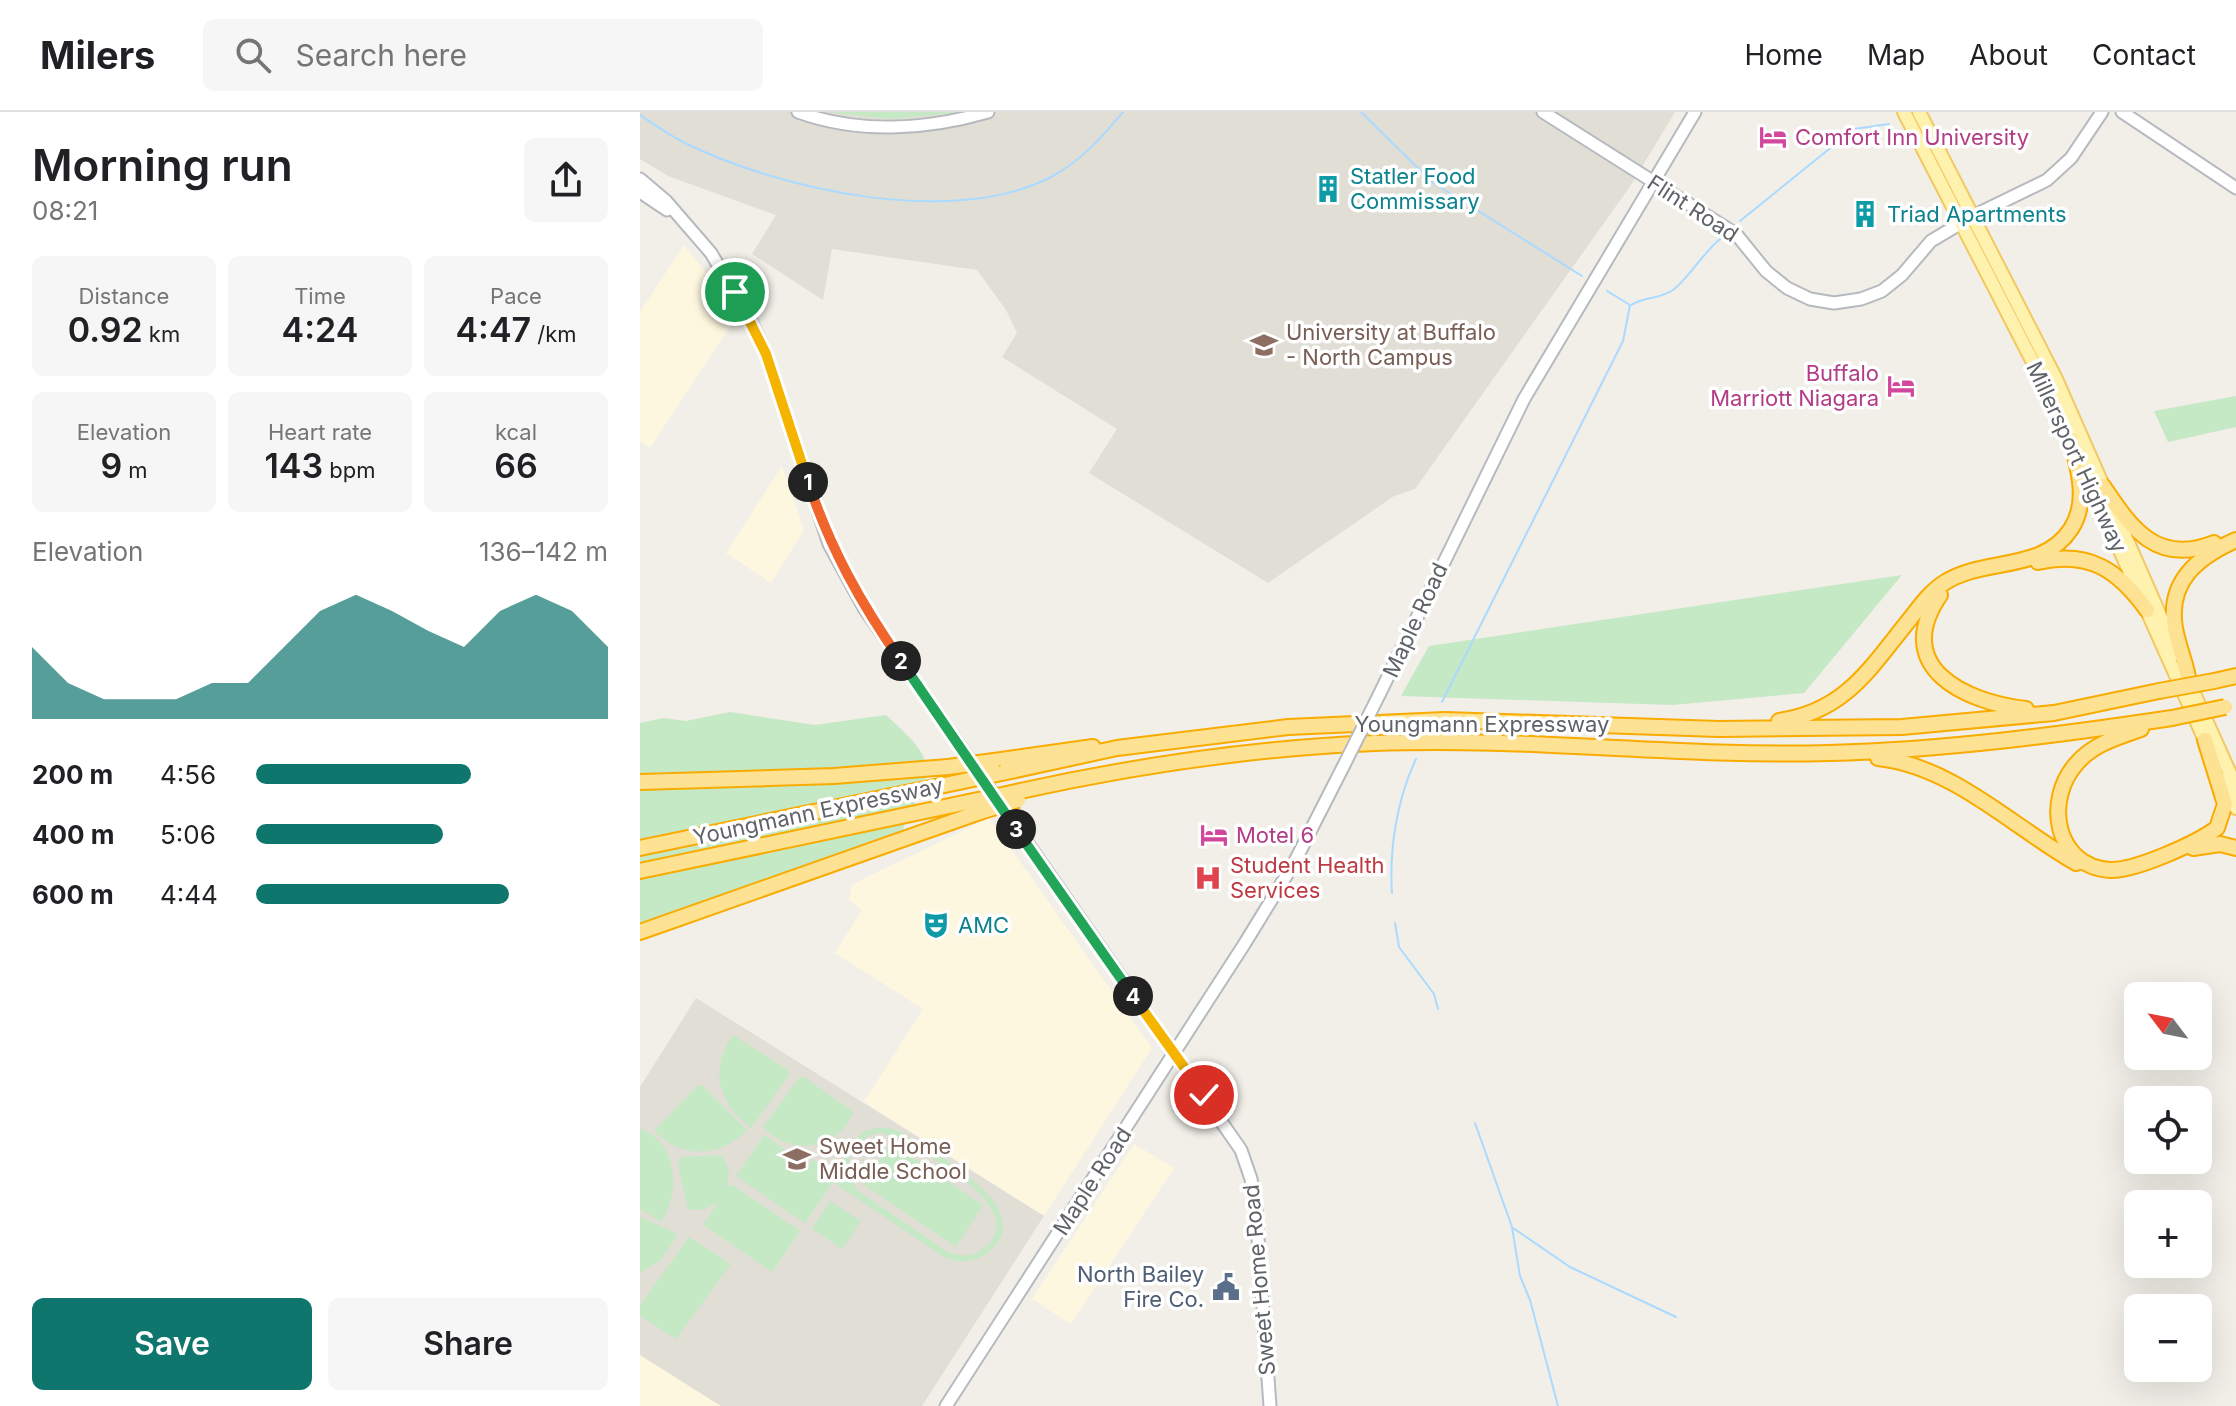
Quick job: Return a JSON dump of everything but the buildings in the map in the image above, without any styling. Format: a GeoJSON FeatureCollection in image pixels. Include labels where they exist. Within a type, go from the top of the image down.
{"type":"FeatureCollection","features":[{"type":"Feature","properties":{"kind":"highway"},"geometry":{"type":"LineString","coordinates":[[1719,729],[1806,717],[1825,709],[1842,697],[1940,586],[1970,571],[2032,558],[2058,543],[2070,530],[2080,507],[2080,480],[2071,440]]}},
{"type":"Feature","properties":{"kind":"highway"},"geometry":{"type":"LineString","coordinates":[[2103,486],[2137,533],[2157,545],[2189,550],[2236,533]]}},
{"type":"Feature","properties":{"kind":"highway"},"geometry":{"type":"LineString","coordinates":[[2189,682],[2174,625],[2177,590],[2195,563],[2236,540]]}},
{"type":"Feature","properties":{"kind":"highway"},"geometry":{"type":"LineString","coordinates":[[2054,713],[1986,704],[1960,693],[1941,679],[1930,661],[1925,640],[1930,609],[1940,595],[1965,580],[2057,557],[2077,558],[2098,562],[2112,571],[2147,610]]}},
{"type":"Feature","properties":{"kind":"highway","name":"Youngmann Expressway"},"geometry":{"type":"LineString","coordinates":[[640,848],[959,782],[998,767],[1075,747],[1117,748],[1257,730],[1380,721],[1445,720],[1719,729],[1902,727],[2054,713],[2236,676]]}},
{"type":"Feature","properties":{"kind":"highway","name":"Youngmann Expressway"},"geometry":{"type":"LineString","coordinates":[[640,871],[976,807],[1073,781],[1275,750],[1376,743],[1533,744],[1826,753],[1926,749],[2172,718],[2230,705]]}},
{"type":"Feature","properties":{"kind":"highway"},"geometry":{"type":"LineString","coordinates":[[2172,718],[2107,741],[2082,757],[2068,774],[2058,798],[2058,824],[2067,845],[2082,860],[2102,868],[2121,869],[2217,828],[2225,804],[2205,740]]}},
{"type":"Feature","properties":{"kind":"highway"},"geometry":{"type":"LineString","coordinates":[[1826,753],[1907,761],[1919,766],[2069,859],[2104,875],[2141,872],[2207,844],[2236,848]]}},
{"type":"Feature","properties":{"kind":"highway"},"geometry":{"type":"LineString","coordinates":[[640,782],[998,767]]}},
{"type":"Feature","properties":{"kind":"highway"},"geometry":{"type":"LineString","coordinates":[[640,932],[976,807]]}},
{"type":"Feature","properties":{"kind":"main road"},"geometry":{"type":"LineString","coordinates":[[798,112],[846,124],[884,129],[944,122],[988,112]]}},
{"type":"Feature","properties":{"kind":"main road","name":"Flint Road"},"geometry":{"type":"LineString","coordinates":[[1543,112],[1736,234],[1780,284],[1824,302],[1861,299],[1882,291],[1902,275],[1931,241],[1967,219],[2047,180],[2071,158],[2102,112]]}},
{"type":"Feature","properties":{"kind":"main road","name":"Maple Road"},"geometry":{"type":"LineString","coordinates":[[946,1406],[1274,898],[1343,767],[1524,399],[1695,112]]}},
{"type":"Feature","properties":{"kind":"main road","name":"Millersport Highway"},"geometry":{"type":"LineString","coordinates":[[1904,112],[2051,368],[2236,787]]}},
{"type":"Feature","properties":{"kind":"main road","name":"Millersport Highway"},"geometry":{"type":"LineString","coordinates":[[1922,112],[1967,219],[2071,440],[2236,808]]}},
{"type":"Feature","properties":{"kind":"main road"},"geometry":{"type":"LineString","coordinates":[[2122,112],[2236,188]]}},
{"type":"Feature","properties":{"kind":"main road","name":"Sweet Home Road"},"geometry":{"type":"LineString","coordinates":[[640,179],[659,194],[719,264],[751,321],[766,354],[829,544],[864,608],[1239,1146],[1251,1179],[1270,1406]]}},
{"type":"Feature","properties":{"kind":"main road","name":"Sweet Home Road"},"geometry":{"type":"LineString","coordinates":[[640,192],[678,217]]}},
{"type":"Feature","properties":{"kind":"shaded area","name":"University at Buffalo - North Campus"},"geometry":{"type":"Polygon","coordinates":[[[640,112],[1675,112],[1631,185],[1415,489],[1394,496],[1268,583],[1089,473],[1117,429],[1002,357],[1017,333],[1006,310],[977,270],[832,249],[823,300],[752,254],[776,215],[668,176],[640,159],[640,112]]]}},
{"type":"Feature","properties":{"kind":"shaded area"},"geometry":{"type":"Polygon","coordinates":[[[684,245],[715,284],[735,319],[650,448],[640,441],[640,312],[684,245]]]}},
{"type":"Feature","properties":{"kind":"shaded area"},"geometry":{"type":"Polygon","coordinates":[[[782,466],[804,530],[771,583],[726,553],[782,466]]]}},
{"type":"Feature","properties":{"kind":"shaded area"},"geometry":{"type":"Polygon","coordinates":[[[989,818],[1152,1048],[1044,1216],[864,1102],[923,1009],[835,953],[862,910],[849,900],[851,885],[989,818]]]}},
{"type":"Feature","properties":{"kind":"shaded area","name":"Sweet Home Middle School"},"geometry":{"type":"Polygon","coordinates":[[[696,998],[1044,1216],[922,1406],[721,1406],[640,1355],[640,1087],[696,998]]]}},
{"type":"Feature","properties":{"kind":"shaded area"},"geometry":{"type":"Polygon","coordinates":[[[1134,1144],[1174,1168],[1071,1324],[1032,1299],[1134,1144]]]}},
{"type":"Feature","properties":{"kind":"shaded area"},"geometry":{"type":"Polygon","coordinates":[[[640,1355],[721,1406],[640,1406],[640,1355]]]}},
{"type":"Feature","properties":{"kind":"green space"},"geometry":{"type":"Polygon","coordinates":[[[826,112],[963,112],[892,119],[826,112]]]}},
{"type":"Feature","properties":{"kind":"green space"},"geometry":{"type":"Polygon","coordinates":[[[2236,396],[2236,427],[2168,442],[2154,411],[2236,396]]]}},
{"type":"Feature","properties":{"kind":"green space"},"geometry":{"type":"Polygon","coordinates":[[[1902,575],[1804,693],[1672,705],[1401,696],[1429,646],[1902,575]]]}},
{"type":"Feature","properties":{"kind":"green space"},"geometry":{"type":"Polygon","coordinates":[[[730,712],[815,725],[886,715],[916,745],[926,767],[921,792],[903,828],[908,837],[640,932],[640,723],[664,718],[686,721],[730,712]]]}},
{"type":"Feature","properties":{"kind":"green space"},"geometry":{"type":"Polygon","coordinates":[[[733,1035],[788,1070],[789,1075],[751,1128],[731,1108],[721,1085],[721,1060],[733,1035]]]}},
{"type":"Feature","properties":{"kind":"green space"},"geometry":{"type":"Polygon","coordinates":[[[800,1077],[854,1112],[837,1135],[813,1145],[787,1143],[763,1127],[800,1077]]]}},
{"type":"Feature","properties":{"kind":"green space"},"geometry":{"type":"Polygon","coordinates":[[[702,1085],[747,1130],[725,1146],[701,1152],[677,1147],[654,1131],[697,1086],[702,1085]]]}},
{"type":"Feature","properties":{"kind":"green space"},"geometry":{"type":"Polygon","coordinates":[[[877,1128],[901,1132],[957,1168],[993,1201],[1002,1219],[1001,1237],[986,1254],[965,1261],[944,1257],[833,1182],[805,1223],[736,1176],[764,1135],[808,1165],[813,1160],[844,1180],[844,1159],[852,1142],[859,1135],[877,1128]],[[880,1133],[855,1147],[849,1173],[858,1191],[948,1252],[967,1255],[984,1248],[995,1232],[995,1216],[985,1200],[949,1169],[897,1137],[880,1133]]]}},
{"type":"Feature","properties":{"kind":"green space"},"geometry":{"type":"Polygon","coordinates":[[[640,1129],[662,1144],[672,1169],[672,1196],[661,1222],[640,1209],[640,1129]]]}},
{"type":"Feature","properties":{"kind":"green space"},"geometry":{"type":"Polygon","coordinates":[[[891,1143],[983,1205],[956,1247],[863,1184],[891,1143]]]}},
{"type":"Feature","properties":{"kind":"green space"},"geometry":{"type":"Polygon","coordinates":[[[722,1155],[729,1171],[727,1188],[731,1184],[800,1231],[772,1272],[703,1225],[718,1202],[705,1209],[688,1210],[678,1164],[682,1157],[722,1155]]]}},
{"type":"Feature","properties":{"kind":"green space"},"geometry":{"type":"Polygon","coordinates":[[[830,1201],[861,1221],[842,1249],[812,1229],[830,1201]]]}},
{"type":"Feature","properties":{"kind":"green space"},"geometry":{"type":"Polygon","coordinates":[[[640,1217],[678,1234],[661,1260],[640,1273],[640,1217]]]}},
{"type":"Feature","properties":{"kind":"green space"},"geometry":{"type":"Polygon","coordinates":[[[689,1237],[731,1264],[676,1339],[640,1316],[640,1305],[689,1237]]]}},
{"type":"Feature","properties":{"kind":"waterway"},"geometry":{"type":"LineString","coordinates":[[640,115],[687,144],[770,176],[868,197],[918,201],[966,200],[1011,192],[1051,177],[1081,156],[1123,112]]}},
{"type":"Feature","properties":{"kind":"waterway"},"geometry":{"type":"LineString","coordinates":[[1361,112],[1432,182],[1582,276]]}},
{"type":"Feature","properties":{"kind":"waterway"},"geometry":{"type":"LineString","coordinates":[[1740,221],[1854,129],[1889,124]]}},
{"type":"Feature","properties":{"kind":"waterway"},"geometry":{"type":"LineString","coordinates":[[1631,305],[1673,290],[1720,239]]}},
{"type":"Feature","properties":{"kind":"waterway"},"geometry":{"type":"LineString","coordinates":[[1442,702],[1623,341],[1630,305],[1607,291]]}},
{"type":"Feature","properties":{"kind":"waterway"},"geometry":{"type":"LineString","coordinates":[[1392,893],[1396,824],[1416,759]]}},
{"type":"Feature","properties":{"kind":"waterway"},"geometry":{"type":"LineString","coordinates":[[1395,923],[1399,947],[1434,994],[1438,1009]]}},
{"type":"Feature","properties":{"kind":"waterway"},"geometry":{"type":"LineString","coordinates":[[1475,1123],[1512,1227],[1520,1276],[1530,1300],[1558,1406]]}},
{"type":"Feature","properties":{"kind":"waterway"},"geometry":{"type":"LineString","coordinates":[[1513,1228],[1570,1267],[1676,1317]]}},
{"type":"Feature","properties":{"kind":"place","name":"Comfort Inn University"},"geometry":{"type":"Point","coordinates":[1773,137]}},
{"type":"Feature","properties":{"kind":"place","name":"Statler Food Commissary"},"geometry":{"type":"Point","coordinates":[1328,189]}},
{"type":"Feature","properties":{"kind":"place","name":"Triad Apartments"},"geometry":{"type":"Point","coordinates":[1865,214]}},
{"type":"Feature","properties":{"kind":"place","name":"University at Buffalo - North Campus"},"geometry":{"type":"Point","coordinates":[1264,345]}},
{"type":"Feature","properties":{"kind":"place","name":"Buffalo Marriott Niagara"},"geometry":{"type":"Point","coordinates":[1901,386]}},
{"type":"Feature","properties":{"kind":"place","name":"Motel 6"},"geometry":{"type":"Point","coordinates":[1214,835]}},
{"type":"Feature","properties":{"kind":"place","name":"Student Health Services"},"geometry":{"type":"Point","coordinates":[1208,878]}},
{"type":"Feature","properties":{"kind":"place","name":"AMC"},"geometry":{"type":"Point","coordinates":[936,925]}},
{"type":"Feature","properties":{"kind":"place","name":"Sweet Home Middle School"},"geometry":{"type":"Point","coordinates":[797,1159]}},
{"type":"Feature","properties":{"kind":"place","name":"North Bailey Fire Co."},"geometry":{"type":"Point","coordinates":[1226,1287]}},
{"type":"Feature","properties":{"kind":"route"},"geometry":{"type":"LineString","coordinates":[[735,292],[766,354],[829,544],[864,608],[1096,945],[1204,1095]]}}]}
